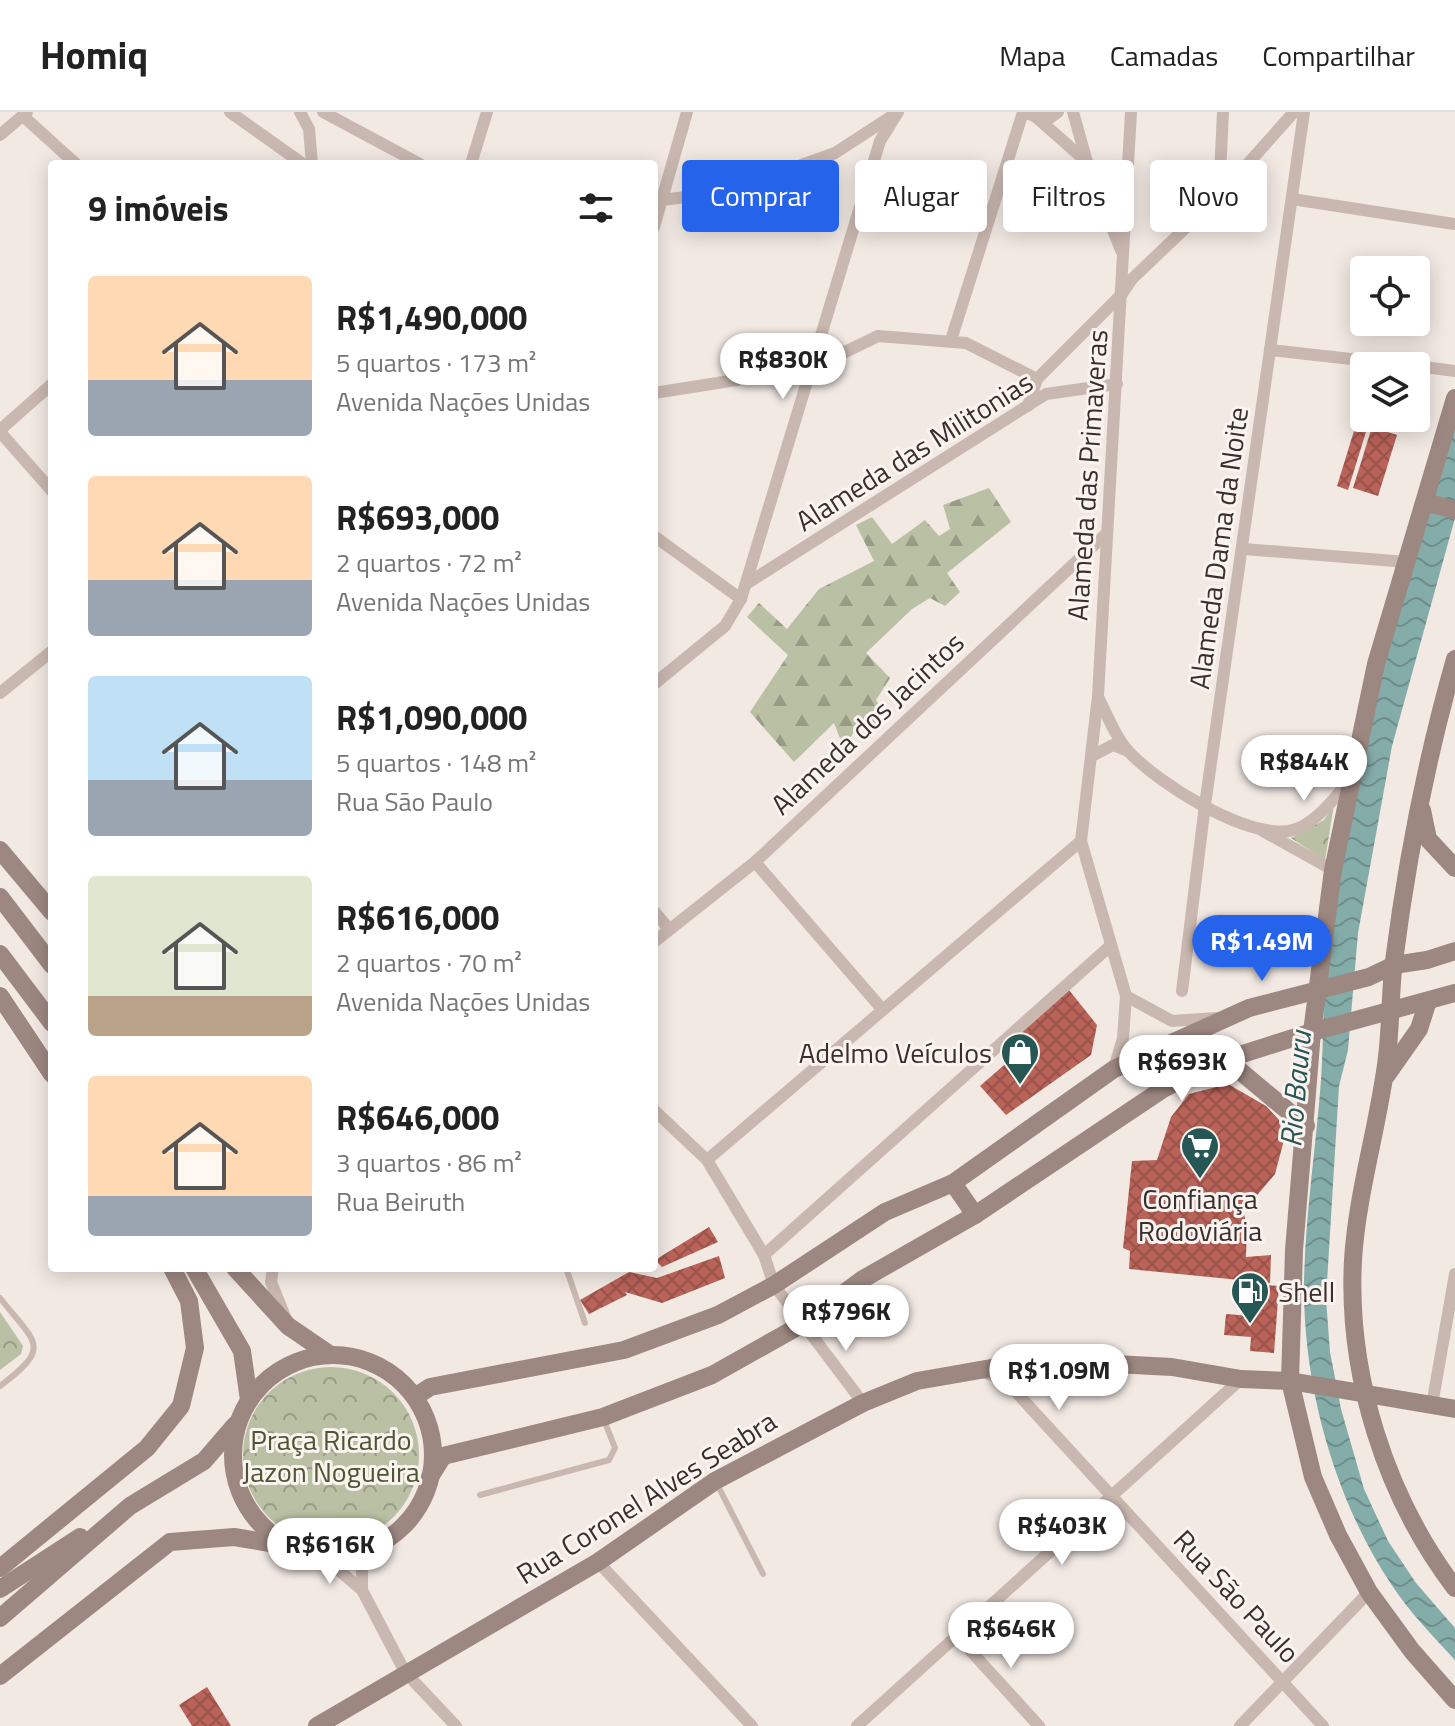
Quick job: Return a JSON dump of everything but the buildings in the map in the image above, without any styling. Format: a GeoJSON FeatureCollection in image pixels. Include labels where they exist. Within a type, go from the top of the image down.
{"type":"FeatureCollection","features":[{"type":"Feature","properties":{"kind":"main road"},"geometry":{"type":"LineString","coordinates":[[1455,398],[1376,664],[1350,780],[1333,870],[1294,1250],[1299,1383],[1313,1477],[1338,1535],[1369,1592],[1412,1651],[1455,1700]]}},
{"type":"Feature","properties":{"kind":"main road"},"geometry":{"type":"LineString","coordinates":[[1425,502],[1455,510]]}},
{"type":"Feature","properties":{"kind":"main road"},"geometry":{"type":"LineString","coordinates":[[1455,659],[1420,802],[1394,965],[1385,1078],[1353,1258],[1355,1392],[1413,1522],[1455,1588]]}},
{"type":"Feature","properties":{"kind":"main road"},"geometry":{"type":"LineString","coordinates":[[1420,802],[1428,839],[1455,868]]}},
{"type":"Feature","properties":{"kind":"main road"},"geometry":{"type":"LineString","coordinates":[[0,850],[48,906]]}},
{"type":"Feature","properties":{"kind":"main road"},"geometry":{"type":"LineString","coordinates":[[0,897],[48,960]]}},
{"type":"Feature","properties":{"kind":"main road"},"geometry":{"type":"LineString","coordinates":[[415,1397],[430,1387],[624,1350],[718,1315],[774,1285],[885,1212],[953,1183],[1114,1069],[1221,1018],[1369,977],[1394,965],[1427,960],[1455,951]]}},
{"type":"Feature","properties":{"kind":"main road"},"geometry":{"type":"LineString","coordinates":[[0,954],[48,1018]]}},
{"type":"Feature","properties":{"kind":"main road"},"geometry":{"type":"LineString","coordinates":[[0,1676],[170,1542],[234,1537],[321,1555],[362,1551],[393,1535],[417,1509],[430,1477],[443,1456],[603,1417],[712,1375],[801,1325],[863,1279],[975,1215],[1131,1108],[1214,1063],[1315,1031],[1455,993]]}},
{"type":"Feature","properties":{"kind":"main road"},"geometry":{"type":"LineString","coordinates":[[0,996],[48,1068]]}},
{"type":"Feature","properties":{"kind":"main road"},"geometry":{"type":"LineString","coordinates":[[1385,1078],[1419,1029],[1428,1001]]}},
{"type":"Feature","properties":{"kind":"main road"},"geometry":{"type":"LineString","coordinates":[[1214,1063],[1234,1066],[1306,1126]]}},
{"type":"Feature","properties":{"kind":"main road"},"geometry":{"type":"LineString","coordinates":[[953,1183],[975,1215]]}},
{"type":"Feature","properties":{"kind":"main road"},"geometry":{"type":"LineString","coordinates":[[0,1568],[147,1448],[181,1406],[195,1348],[189,1301],[174,1272]]}},
{"type":"Feature","properties":{"kind":"main road"},"geometry":{"type":"LineString","coordinates":[[185,1272],[212,1298]]}},
{"type":"Feature","properties":{"kind":"main road"},"geometry":{"type":"LineString","coordinates":[[196,1272],[242,1351],[249,1400]]}},
{"type":"Feature","properties":{"kind":"main road"},"geometry":{"type":"LineString","coordinates":[[239,1272],[288,1326],[329,1354]]}},
{"type":"Feature","properties":{"kind":"main road"},"geometry":{"type":"LineString","coordinates":[[0,1589],[204,1461],[238,1421],[249,1400],[271,1376],[298,1361],[329,1354],[354,1356],[377,1365],[398,1379],[415,1397],[431,1435],[430,1477]]}},
{"type":"Feature","properties":{"kind":"main road","name":"Rua Coronel Alves Seabra"},"geometry":{"type":"LineString","coordinates":[[317,1726],[598,1562],[715,1481],[863,1403],[917,1381],[1037,1360],[1172,1367],[1241,1379],[1299,1383],[1432,1405],[1454,1412]]}},
{"type":"Feature","properties":{"kind":"main road"},"geometry":{"type":"LineString","coordinates":[[238,1421],[233,1468],[239,1491],[265,1530],[291,1547]]}},
{"type":"Feature","properties":{"kind":"main road"},"geometry":{"type":"LineString","coordinates":[[0,1618],[130,1506]]}},
{"type":"Feature","properties":{"kind":"main road"},"geometry":{"type":"LineString","coordinates":[[0,1685],[46,1638]]}},
{"type":"Feature","properties":{"kind":"street"},"geometry":{"type":"LineString","coordinates":[[230,112],[297,160]]}},
{"type":"Feature","properties":{"kind":"street"},"geometry":{"type":"LineString","coordinates":[[300,112],[309,129],[312,160]]}},
{"type":"Feature","properties":{"kind":"street"},"geometry":{"type":"LineString","coordinates":[[323,112],[413,160]]}},
{"type":"Feature","properties":{"kind":"street"},"geometry":{"type":"LineString","coordinates":[[472,160],[487,112]]}},
{"type":"Feature","properties":{"kind":"street"},"geometry":{"type":"LineString","coordinates":[[687,112],[658,202],[726,192],[835,153],[898,112]]}},
{"type":"Feature","properties":{"kind":"street"},"geometry":{"type":"LineString","coordinates":[[658,681],[725,626],[741,599],[880,141],[898,112]]}},
{"type":"Feature","properties":{"kind":"street"},"geometry":{"type":"LineString","coordinates":[[1028,114],[1050,118],[1058,112]]}},
{"type":"Feature","properties":{"kind":"street"},"geometry":{"type":"LineString","coordinates":[[1073,112],[1087,160]]}},
{"type":"Feature","properties":{"kind":"street","name":"Alameda das Primaveras"},"geometry":{"type":"LineString","coordinates":[[1128,160],[1131,112]]}},
{"type":"Feature","properties":{"kind":"street"},"geometry":{"type":"LineString","coordinates":[[1221,160],[1223,112]]}},
{"type":"Feature","properties":{"kind":"street","name":"Alameda das Militonias"},"geometry":{"type":"LineString","coordinates":[[1251,160],[1294,112]]}},
{"type":"Feature","properties":{"kind":"street","name":"Alameda Dama da Noite"},"geometry":{"type":"LineString","coordinates":[[1182,991],[1205,805],[1244,549],[1304,112]]}},
{"type":"Feature","properties":{"kind":"street"},"geometry":{"type":"LineString","coordinates":[[0,135],[25,114],[72,160]]}},
{"type":"Feature","properties":{"kind":"street"},"geometry":{"type":"LineString","coordinates":[[1028,114],[1086,160]]}},
{"type":"Feature","properties":{"kind":"street"},"geometry":{"type":"LineString","coordinates":[[951,340],[1028,114]]}},
{"type":"Feature","properties":{"kind":"street"},"geometry":{"type":"LineString","coordinates":[[1292,199],[1454,224]]}},
{"type":"Feature","properties":{"kind":"street"},"geometry":{"type":"LineString","coordinates":[[1114,232],[1123,253]]}},
{"type":"Feature","properties":{"kind":"street","name":"Alameda das Primaveras"},"geometry":{"type":"LineString","coordinates":[[1124,232],[1098,696],[1081,841],[1109,947],[1126,996]]}},
{"type":"Feature","properties":{"kind":"street","name":"Alameda das Militonias"},"geometry":{"type":"LineString","coordinates":[[1037,379],[1181,232]]}},
{"type":"Feature","properties":{"kind":"street"},"geometry":{"type":"LineString","coordinates":[[658,392],[812,368],[878,336],[966,343],[1037,379],[1028,406]]}},
{"type":"Feature","properties":{"kind":"street"},"geometry":{"type":"LineString","coordinates":[[1270,350],[1350,359]]}},
{"type":"Feature","properties":{"kind":"street"},"geometry":{"type":"LineString","coordinates":[[1430,368],[1455,371]]}},
{"type":"Feature","properties":{"kind":"street","name":"Alameda das Militonias"},"geometry":{"type":"LineString","coordinates":[[746,584],[1046,394],[1117,384]]}},
{"type":"Feature","properties":{"kind":"street"},"geometry":{"type":"LineString","coordinates":[[48,388],[0,431],[48,486]]}},
{"type":"Feature","properties":{"kind":"street","name":"Alameda dos Jacintos"},"geometry":{"type":"LineString","coordinates":[[658,939],[755,862],[1107,533]]}},
{"type":"Feature","properties":{"kind":"street"},"geometry":{"type":"LineString","coordinates":[[658,539],[741,599]]}},
{"type":"Feature","properties":{"kind":"street"},"geometry":{"type":"LineString","coordinates":[[1244,549],[1407,562]]}},
{"type":"Feature","properties":{"kind":"street"},"geometry":{"type":"LineString","coordinates":[[0,693],[48,654]]}},
{"type":"Feature","properties":{"kind":"street"},"geometry":{"type":"LineString","coordinates":[[1098,696],[1128,751]]}},
{"type":"Feature","properties":{"kind":"street"},"geometry":{"type":"LineString","coordinates":[[1092,756],[1113,745],[1128,751],[1160,779],[1205,805],[1257,827],[1333,870]]}},
{"type":"Feature","properties":{"kind":"street"},"geometry":{"type":"LineString","coordinates":[[1257,827],[1290,831],[1313,820],[1350,780]]}},
{"type":"Feature","properties":{"kind":"street"},"geometry":{"type":"LineString","coordinates":[[707,1160],[1081,841]]}},
{"type":"Feature","properties":{"kind":"street"},"geometry":{"type":"LineString","coordinates":[[755,862],[882,1009]]}},
{"type":"Feature","properties":{"kind":"street"},"geometry":{"type":"LineString","coordinates":[[658,916],[669,929]]}},
{"type":"Feature","properties":{"kind":"street"},"geometry":{"type":"LineString","coordinates":[[764,1255],[1109,947]]}},
{"type":"Feature","properties":{"kind":"street"},"geometry":{"type":"LineString","coordinates":[[1114,1069],[1123,1038],[1126,996],[1172,1021],[1221,1018]]}},
{"type":"Feature","properties":{"kind":"street"},"geometry":{"type":"LineString","coordinates":[[658,1114],[707,1160],[764,1255],[774,1285],[801,1325],[863,1403]]}},
{"type":"Feature","properties":{"kind":"street"},"geometry":{"type":"LineString","coordinates":[[272,1272],[271,1282],[288,1326]]}},
{"type":"Feature","properties":{"kind":"street"},"geometry":{"type":"LineString","coordinates":[[1432,1405],[1455,1274]]}},
{"type":"Feature","properties":{"kind":"street","name":"Rua São Paulo"},"geometry":{"type":"LineString","coordinates":[[976,1370],[1004,1379],[1323,1726]]}},
{"type":"Feature","properties":{"kind":"street"},"geometry":{"type":"LineString","coordinates":[[857,1726],[1113,1498],[1241,1379]]}},
{"type":"Feature","properties":{"kind":"street"},"geometry":{"type":"LineString","coordinates":[[362,1551],[362,1590]]}},
{"type":"Feature","properties":{"kind":"street"},"geometry":{"type":"LineString","coordinates":[[321,1555],[362,1590],[405,1672],[456,1726]]}},
{"type":"Feature","properties":{"kind":"street"},"geometry":{"type":"LineString","coordinates":[[598,1562],[752,1726]]}},
{"type":"Feature","properties":{"kind":"street"},"geometry":{"type":"LineString","coordinates":[[1240,1726],[1369,1592]]}},
{"type":"Feature","properties":{"kind":"street"},"geometry":{"type":"LineString","coordinates":[[958,1637],[1039,1726]]}},
{"type":"Feature","properties":{"kind":"lane"},"geometry":{"type":"LineString","coordinates":[[567,1272],[585,1323]]}},
{"type":"Feature","properties":{"kind":"lane"},"geometry":{"type":"LineString","coordinates":[[0,1298],[34,1342],[35,1353],[30,1364],[0,1386]]}},
{"type":"Feature","properties":{"kind":"lane"},"geometry":{"type":"LineString","coordinates":[[480,1495],[609,1460],[615,1448],[603,1417]]}},
{"type":"Feature","properties":{"kind":"lane"},"geometry":{"type":"LineString","coordinates":[[715,1481],[763,1574]]}},
{"type":"Feature","properties":{"kind":"green space"},"geometry":{"type":"Polygon","coordinates":[[[989,488],[1011,522],[947,573],[960,592],[945,606],[930,598],[912,609],[866,653],[890,678],[876,700],[887,716],[871,731],[859,723],[844,749],[834,723],[794,762],[750,712],[788,655],[747,617],[759,603],[787,629],[819,589],[874,561],[856,525],[872,517],[892,544],[925,520],[939,536],[950,529],[943,505],[989,488]]]}},
{"type":"Feature","properties":{"kind":"green space"},"geometry":{"type":"Polygon","coordinates":[[[1334,805],[1325,860],[1291,838],[1324,820],[1334,805]]]}},
{"type":"Feature","properties":{"kind":"green space"},"geometry":{"type":"Polygon","coordinates":[[[0,1312],[23,1346],[21,1354],[0,1370],[0,1312]]]}},
{"type":"Feature","properties":{"kind":"green space","name":"Praça Ricardo Jazon Nogueira"},"geometry":{"type":"Polygon","coordinates":[[[331,1367],[364,1374],[393,1393],[412,1422],[419,1455],[412,1488],[393,1517],[364,1536],[331,1543],[298,1536],[269,1517],[250,1488],[243,1455],[250,1422],[269,1393],[298,1374],[331,1367]]]}},
{"type":"Feature","properties":{"kind":"water"},"geometry":{"type":"Polygon","coordinates":[[[1455,403],[1455,518],[1392,746],[1358,933],[1348,1050],[1339,1086],[1326,1299],[1330,1352],[1341,1409],[1364,1489],[1388,1541],[1416,1583],[1455,1628],[1455,1660],[1413,1614],[1391,1584],[1371,1551],[1339,1479],[1316,1402],[1305,1323],[1304,1284],[1321,1080],[1326,941],[1341,833],[1368,709],[1455,403]]]}},
{"type":"Feature","properties":{"kind":"place","name":"Adelmo Veículos"},"geometry":{"type":"Point","coordinates":[1020,1086]}},
{"type":"Feature","properties":{"kind":"place","name":"Confiança Rodoviária"},"geometry":{"type":"Point","coordinates":[1200,1180]}},
{"type":"Feature","properties":{"kind":"place","name":"Shell"},"geometry":{"type":"Point","coordinates":[1250,1325]}},
{"type":"Feature","properties":{"kind":"water label","name":"Rio Bauru"},"geometry":{"type":"Point","coordinates":[1295,1089]}}]}
